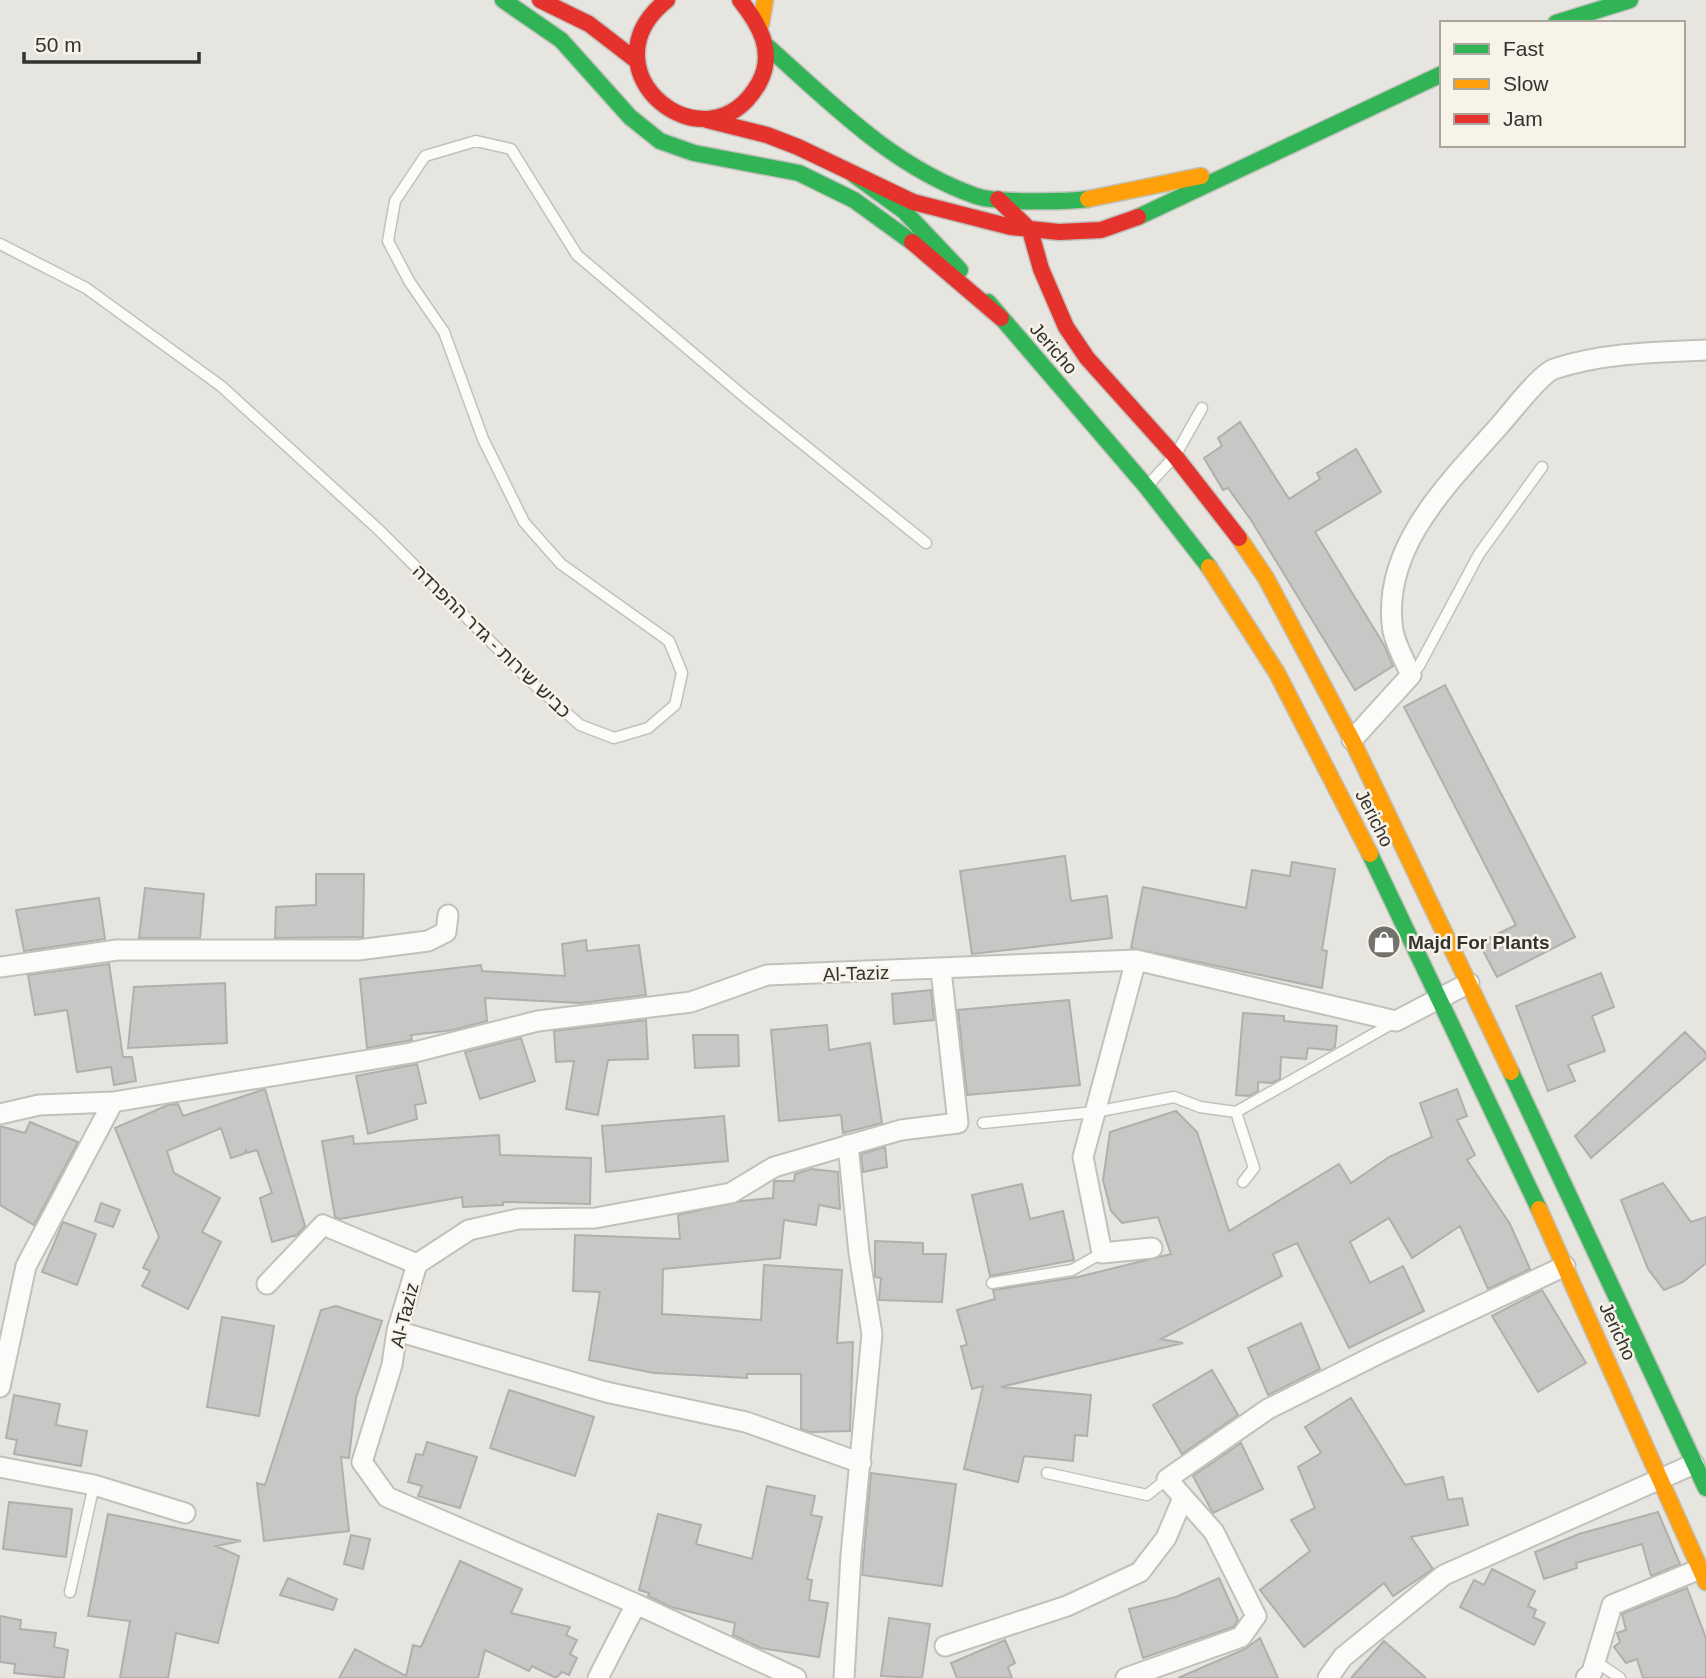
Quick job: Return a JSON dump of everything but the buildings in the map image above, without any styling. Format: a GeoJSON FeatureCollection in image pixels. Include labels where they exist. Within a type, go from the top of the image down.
{"type":"FeatureCollection","features":[{"type":"Feature","properties":{"kind":"main road"},"geometry":{"type":"LineString","coordinates":[[503,0],[524,10],[580,59],[638,124],[658,140],[683,151],[770,165],[821,182],[875,214],[1001,318]]}},
{"type":"Feature","properties":{"kind":"main road"},"geometry":{"type":"LineString","coordinates":[[540,0],[589,24],[637,61]]}},
{"type":"Feature","properties":{"kind":"main road"},"geometry":{"type":"LineString","coordinates":[[667,0],[645,22],[638,41],[637,61],[642,80],[653,97],[668,110],[687,118],[707,120],[767,135],[913,202],[947,213],[1030,230],[1101,230],[1147,214],[1440,75]]}},
{"type":"Feature","properties":{"kind":"main road"},"geometry":{"type":"LineString","coordinates":[[707,120],[727,115],[746,104],[759,88],[767,68],[768,47],[761,24],[740,0]]}},
{"type":"Feature","properties":{"kind":"main road"},"geometry":{"type":"LineString","coordinates":[[761,24],[765,0]]}},
{"type":"Feature","properties":{"kind":"main road"},"geometry":{"type":"LineString","coordinates":[[1562,21],[1630,0]]}},
{"type":"Feature","properties":{"kind":"main road"},"geometry":{"type":"LineString","coordinates":[[768,47],[830,104],[903,160],[978,197],[1073,201],[1123,194],[1247,166]]}},
{"type":"Feature","properties":{"kind":"main road","name":"Jericho"},"geometry":{"type":"LineString","coordinates":[[853,174],[904,211],[936,242],[1147,487],[1201,555],[1265,652],[1303,721],[1440,996],[1565,1266],[1703,1575]]}},
{"type":"Feature","properties":{"kind":"main road"},"geometry":{"type":"LineString","coordinates":[[998,199],[1030,230]]}},
{"type":"Feature","properties":{"kind":"main road","name":"Jericho"},"geometry":{"type":"LineString","coordinates":[[1030,230],[1041,269],[1066,327],[1087,358],[1175,456],[1223,515],[1266,578],[1352,740],[1706,1488]]}},
{"type":"Feature","properties":{"kind":"street"},"geometry":{"type":"LineString","coordinates":[[1352,740],[1411,675],[1394,633],[1391,601],[1399,568],[1426,510],[1502,422],[1550,370],[1631,353],[1706,350]]}},
{"type":"Feature","properties":{"kind":"street"},"geometry":{"type":"LineString","coordinates":[[0,967],[117,950],[358,950],[428,941],[446,932],[448,915]]}},
{"type":"Feature","properties":{"kind":"street"},"geometry":{"type":"LineString","coordinates":[[1136,960],[1083,1157],[1102,1253],[1152,1248]]}},
{"type":"Feature","properties":{"kind":"street","name":"Al-Taziz"},"geometry":{"type":"LineString","coordinates":[[0,1114],[38,1105],[113,1102],[411,1053],[538,1021],[691,1002],[767,975],[1136,960],[1396,1021]]}},
{"type":"Feature","properties":{"kind":"street","name":"Al-Taziz"},"geometry":{"type":"LineString","coordinates":[[796,1678],[636,1604],[387,1497],[362,1462],[392,1365],[397,1331],[417,1264],[469,1230],[518,1219],[595,1218],[731,1193],[774,1167],[901,1130],[958,1123],[941,970]]}},
{"type":"Feature","properties":{"kind":"street"},"geometry":{"type":"LineString","coordinates":[[1396,1021],[1469,983]]}},
{"type":"Feature","properties":{"kind":"street"},"geometry":{"type":"LineString","coordinates":[[0,1387],[4,1350],[26,1266],[113,1102]]}},
{"type":"Feature","properties":{"kind":"street"},"geometry":{"type":"LineString","coordinates":[[844,1678],[872,1334],[859,1253],[848,1145]]}},
{"type":"Feature","properties":{"kind":"street"},"geometry":{"type":"LineString","coordinates":[[267,1284],[323,1224],[417,1264]]}},
{"type":"Feature","properties":{"kind":"street"},"geometry":{"type":"LineString","coordinates":[[1126,1678],[1241,1637],[1256,1616],[1214,1532],[1167,1479],[1268,1409],[1565,1266]]}},
{"type":"Feature","properties":{"kind":"street"},"geometry":{"type":"LineString","coordinates":[[397,1331],[606,1392],[746,1422],[861,1463]]}},
{"type":"Feature","properties":{"kind":"street"},"geometry":{"type":"LineString","coordinates":[[1328,1678],[1343,1657],[1444,1575],[1695,1464]]}},
{"type":"Feature","properties":{"kind":"street"},"geometry":{"type":"LineString","coordinates":[[0,1467],[94,1485],[185,1513]]}},
{"type":"Feature","properties":{"kind":"street"},"geometry":{"type":"LineString","coordinates":[[945,1646],[1067,1606],[1140,1572],[1166,1538],[1183,1498]]}},
{"type":"Feature","properties":{"kind":"street"},"geometry":{"type":"LineString","coordinates":[[1590,1670],[1612,1605],[1703,1575]]}},
{"type":"Feature","properties":{"kind":"street"},"geometry":{"type":"LineString","coordinates":[[598,1678],[636,1604]]}},
{"type":"Feature","properties":{"kind":"lane","name":"כביש שירות - גדר ההפרדה"},"geometry":{"type":"LineString","coordinates":[[0,244],[86,288],[221,386],[379,530],[526,677],[580,725],[614,738],[648,728],[675,705],[682,673],[669,641],[561,564],[524,522],[500,475],[483,439],[444,332],[409,281],[388,241],[395,201],[425,156],[476,141],[511,149],[577,254],[747,399],[926,543]]}},
{"type":"Feature","properties":{"kind":"lane"},"geometry":{"type":"LineString","coordinates":[[1147,487],[1175,456],[1202,408]]}},
{"type":"Feature","properties":{"kind":"lane"},"geometry":{"type":"LineString","coordinates":[[1411,675],[1419,666],[1479,554],[1542,467]]}},
{"type":"Feature","properties":{"kind":"lane"},"geometry":{"type":"LineString","coordinates":[[983,1123],[1095,1112],[1174,1097],[1200,1107],[1236,1112],[1396,1021]]}},
{"type":"Feature","properties":{"kind":"lane"},"geometry":{"type":"LineString","coordinates":[[1236,1112],[1254,1168],[1243,1182]]}},
{"type":"Feature","properties":{"kind":"lane"},"geometry":{"type":"LineString","coordinates":[[992,1283],[1072,1270],[1102,1253]]}},
{"type":"Feature","properties":{"kind":"lane"},"geometry":{"type":"LineString","coordinates":[[1047,1473],[1147,1495],[1167,1479]]}},
{"type":"Feature","properties":{"kind":"lane"},"geometry":{"type":"LineString","coordinates":[[70,1592],[94,1485]]}},
{"type":"Feature","properties":{"kind":"lane"},"geometry":{"type":"LineString","coordinates":[[1590,1670],[1620,1678]]}},
{"type":"Feature","properties":{"kind":"traffic: fast"},"geometry":{"type":"LineString","coordinates":[[503,0],[561,40],[630,117],[660,141],[694,153],[799,173],[854,200],[912,242]]}},
{"type":"Feature","properties":{"kind":"traffic: fast"},"geometry":{"type":"LineString","coordinates":[[1562,21],[1630,0]]}},
{"type":"Feature","properties":{"kind":"traffic: fast"},"geometry":{"type":"LineString","coordinates":[[768,47],[865,132],[917,168],[946,184],[976,196],[998,200],[1088,199]]}},
{"type":"Feature","properties":{"kind":"traffic: fast"},"geometry":{"type":"LineString","coordinates":[[1138,217],[1440,75]]}},
{"type":"Feature","properties":{"kind":"traffic: fast"},"geometry":{"type":"LineString","coordinates":[[853,174],[904,211],[960,270]]}},
{"type":"Feature","properties":{"kind":"traffic: fast"},"geometry":{"type":"LineString","coordinates":[[988,302],[1145,485],[1209,567]]}},
{"type":"Feature","properties":{"kind":"traffic: fast"},"geometry":{"type":"LineString","coordinates":[[1370,854],[1539,1209]]}},
{"type":"Feature","properties":{"kind":"traffic: fast"},"geometry":{"type":"LineString","coordinates":[[1511,1072],[1706,1488]]}},
{"type":"Feature","properties":{"kind":"traffic: slow"},"geometry":{"type":"LineString","coordinates":[[761,24],[765,0]]}},
{"type":"Feature","properties":{"kind":"traffic: slow"},"geometry":{"type":"LineString","coordinates":[[1088,199],[1201,176]]}},
{"type":"Feature","properties":{"kind":"traffic: slow"},"geometry":{"type":"LineString","coordinates":[[1239,538],[1266,578],[1352,740],[1511,1072]]}},
{"type":"Feature","properties":{"kind":"traffic: slow"},"geometry":{"type":"LineString","coordinates":[[1209,567],[1277,673],[1370,854]]}},
{"type":"Feature","properties":{"kind":"traffic: slow"},"geometry":{"type":"LineString","coordinates":[[1539,1209],[1706,1582]]}},
{"type":"Feature","properties":{"kind":"traffic: jam"},"geometry":{"type":"LineString","coordinates":[[540,0],[589,24],[637,61]]}},
{"type":"Feature","properties":{"kind":"traffic: jam"},"geometry":{"type":"LineString","coordinates":[[667,0],[644,27],[637,55],[644,81],[660,102],[684,116],[710,119],[737,109],[759,83],[764,72],[766,60],[763,39],[740,0]]}},
{"type":"Feature","properties":{"kind":"traffic: jam"},"geometry":{"type":"LineString","coordinates":[[707,120],[767,135],[798,147],[913,202],[1011,227],[1059,232],[1101,230],[1138,217]]}},
{"type":"Feature","properties":{"kind":"traffic: jam"},"geometry":{"type":"LineString","coordinates":[[998,199],[1030,230],[1041,269],[1066,327],[1087,358],[1175,456],[1239,538]]}},
{"type":"Feature","properties":{"kind":"traffic: jam"},"geometry":{"type":"LineString","coordinates":[[912,242],[1001,318]]}},
{"type":"Feature","properties":{"kind":"place","name":"Majd For Plants"},"geometry":{"type":"Point","coordinates":[1384,942]}}]}
